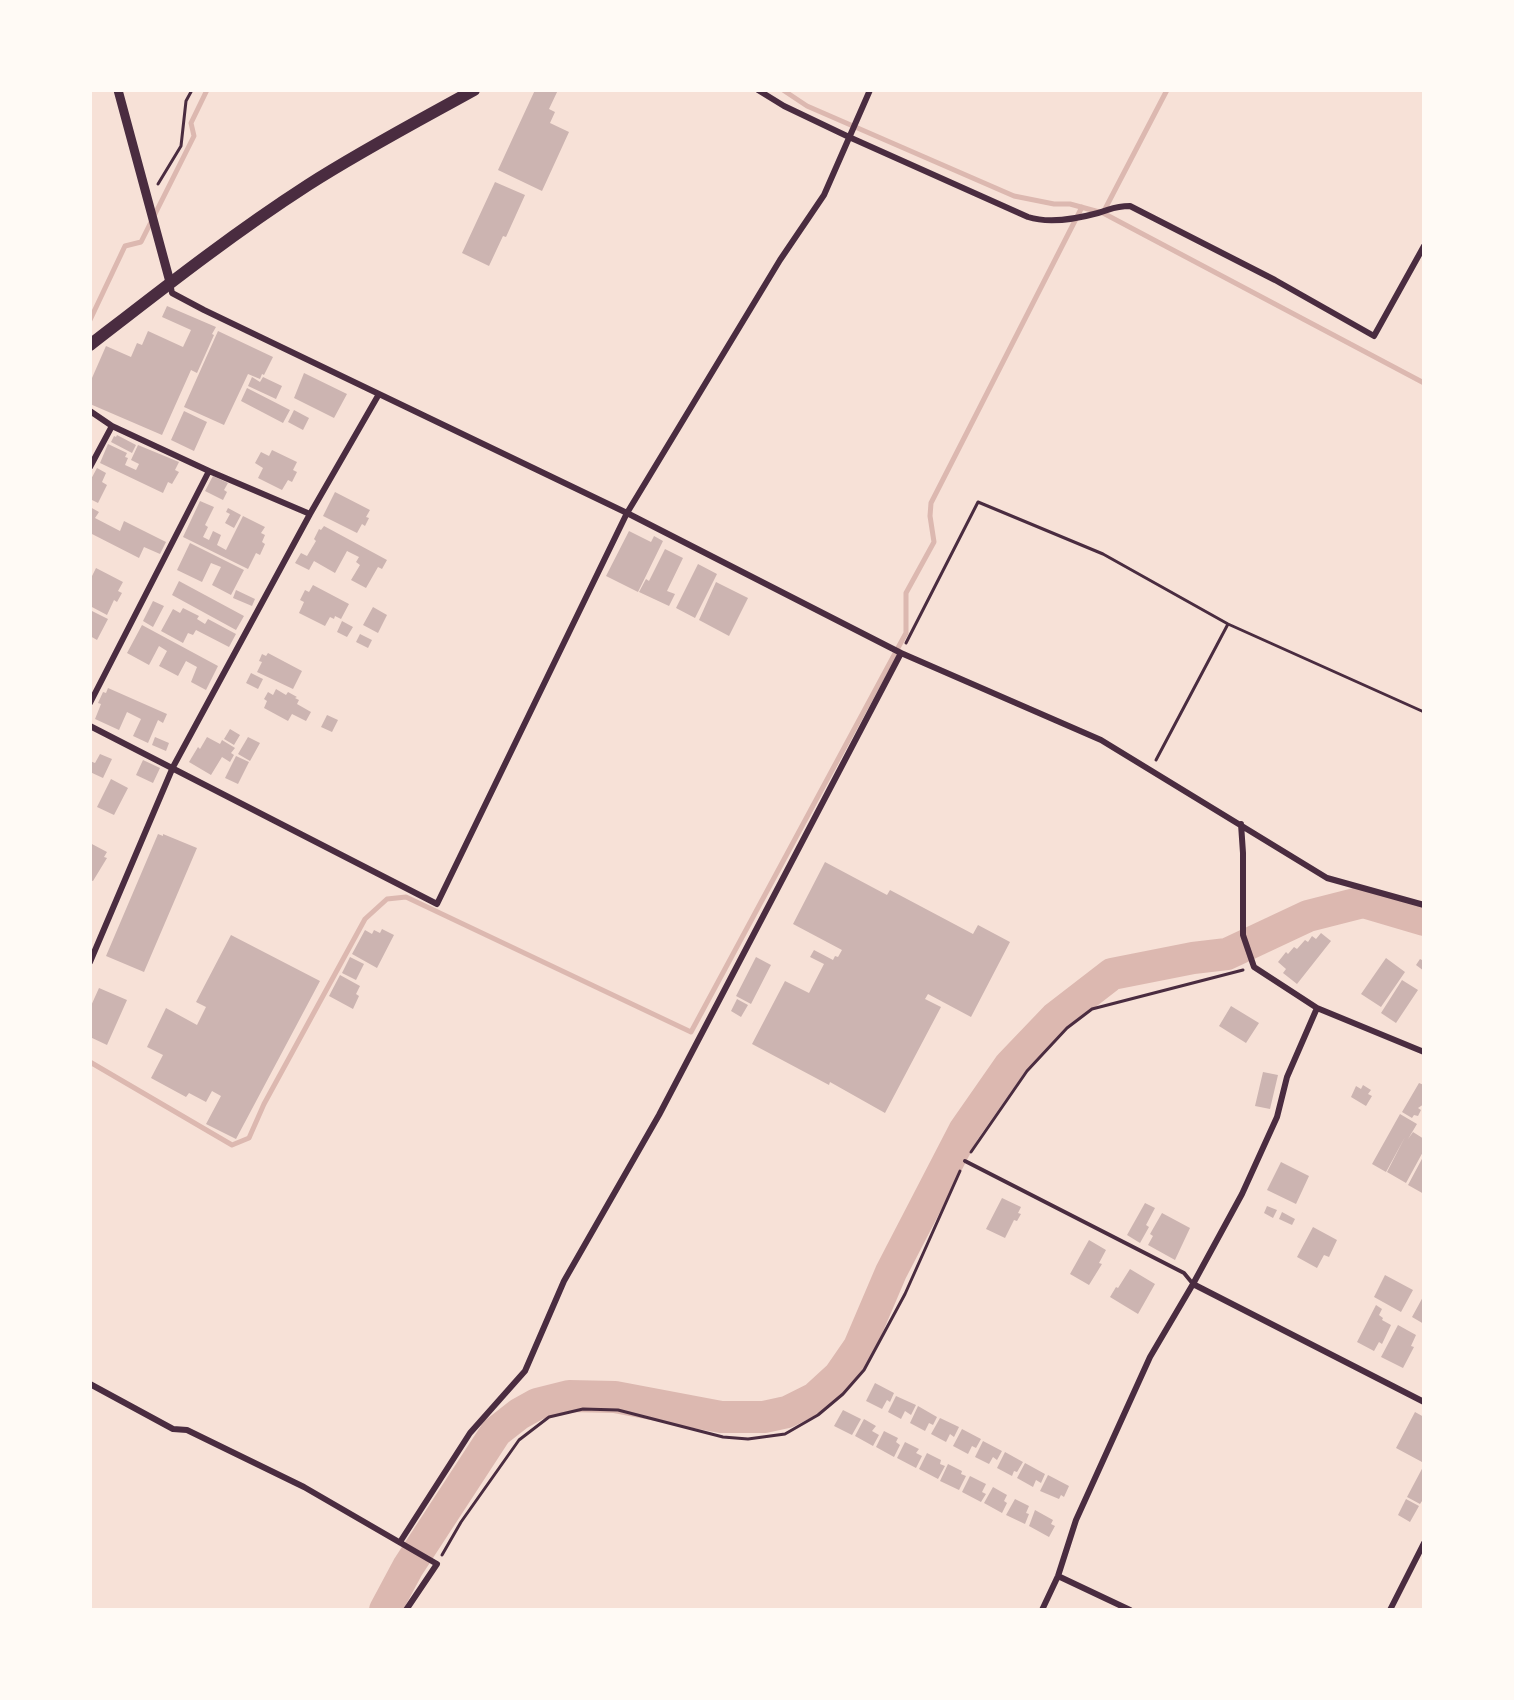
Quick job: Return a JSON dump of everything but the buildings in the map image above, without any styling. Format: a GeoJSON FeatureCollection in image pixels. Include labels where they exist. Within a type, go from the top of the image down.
{"type":"FeatureCollection","features":[{"type":"Feature","properties":{"kind":"main road"},"geometry":{"type":"LineString","coordinates":[[90,345],[170,282],[308,186],[391,135],[474,90]]}},
{"type":"Feature","properties":{"kind":"street"},"geometry":{"type":"LineString","coordinates":[[118,90],[172,293],[627,513],[901,653],[1101,740],[1326,878],[1424,905]]}},
{"type":"Feature","properties":{"kind":"street"},"geometry":{"type":"LineString","coordinates":[[758,90],[784,106],[1038,220],[1062,220],[1099,213],[1116,206],[1130,206],[1275,280],[1374,336],[1424,246]]}},
{"type":"Feature","properties":{"kind":"street"},"geometry":{"type":"LineString","coordinates":[[90,726],[437,904],[627,513],[780,261],[824,195],[870,90]]}},
{"type":"Feature","properties":{"kind":"street"},"geometry":{"type":"LineString","coordinates":[[90,962],[173,767],[310,514],[379,393]]}},
{"type":"Feature","properties":{"kind":"street"},"geometry":{"type":"LineString","coordinates":[[90,411],[112,426],[310,514]]}},
{"type":"Feature","properties":{"kind":"street"},"geometry":{"type":"LineString","coordinates":[[90,467],[112,426]]}},
{"type":"Feature","properties":{"kind":"street"},"geometry":{"type":"LineString","coordinates":[[90,703],[209,471]]}},
{"type":"Feature","properties":{"kind":"street"},"geometry":{"type":"LineString","coordinates":[[400,1542],[470,1432],[525,1371],[564,1281],[659,1115],[901,653]]}},
{"type":"Feature","properties":{"kind":"street"},"geometry":{"type":"LineString","coordinates":[[1241,824],[1244,853],[1243,935],[1253,964],[1317,1008],[1424,1052]]}},
{"type":"Feature","properties":{"kind":"street"},"geometry":{"type":"LineString","coordinates":[[1042,1610],[1058,1576],[1076,1520],[1150,1357],[1242,1194],[1277,1117],[1287,1077],[1317,1008]]}},
{"type":"Feature","properties":{"kind":"street"},"geometry":{"type":"LineString","coordinates":[[1193,1284],[1424,1402]]}},
{"type":"Feature","properties":{"kind":"street"},"geometry":{"type":"LineString","coordinates":[[90,1384],[173,1429],[187,1430],[304,1487],[437,1564],[406,1610]]}},
{"type":"Feature","properties":{"kind":"street"},"geometry":{"type":"LineString","coordinates":[[1390,1610],[1424,1543]]}},
{"type":"Feature","properties":{"kind":"street"},"geometry":{"type":"LineString","coordinates":[[1058,1576],[1130,1610]]}},
{"type":"Feature","properties":{"kind":"lane"},"geometry":{"type":"LineString","coordinates":[[965,1161],[1184,1273],[1193,1284]]}},
{"type":"Feature","properties":{"kind":"path"},"geometry":{"type":"LineString","coordinates":[[147,201],[181,146],[186,102],[192,90]]}},
{"type":"Feature","properties":{"kind":"path"},"geometry":{"type":"LineString","coordinates":[[901,653],[978,502],[1103,554],[1228,624],[1424,712]]}},
{"type":"Feature","properties":{"kind":"path"},"geometry":{"type":"LineString","coordinates":[[1151,770],[1228,624]]}},
{"type":"Feature","properties":{"kind":"path"},"geometry":{"type":"LineString","coordinates":[[437,1564],[461,1522],[519,1440],[549,1417],[583,1409],[618,1410],[723,1437],[748,1438],[785,1434],[818,1415],[843,1394],[864,1370],[905,1294],[965,1161],[1027,1071],[1067,1028],[1092,1009],[1253,964]]}},
{"type":"Feature","properties":{"kind":"waterway"},"geometry":{"type":"LineString","coordinates":[[90,320],[125,246],[141,242],[194,136],[191,123],[207,90]]}},
{"type":"Feature","properties":{"kind":"waterway"},"geometry":{"type":"LineString","coordinates":[[783,90],[807,106],[1014,196],[1054,204],[1070,204],[1103,213],[1424,383]]}},
{"type":"Feature","properties":{"kind":"waterway"},"geometry":{"type":"LineString","coordinates":[[1104,211],[1167,90]]}},
{"type":"Feature","properties":{"kind":"waterway"},"geometry":{"type":"LineString","coordinates":[[90,1062],[232,1145],[249,1138],[264,1104],[365,919],[387,899],[406,897],[691,1032],[906,633],[906,593],[934,542],[930,516],[931,503],[1082,207]]}},
{"type":"Feature","properties":{"kind":"waterway"},"geometry":{"type":"LineString","coordinates":[[385,1610],[408,1567],[496,1432],[519,1414],[537,1404],[569,1396],[615,1397],[721,1417],[764,1417],[787,1412],[815,1398],[839,1376],[859,1347],[891,1272],[964,1131],[1010,1065],[1055,1018],[1112,974],[1193,958],[1227,954],[1308,916],[1363,902],[1424,920]]}}]}
